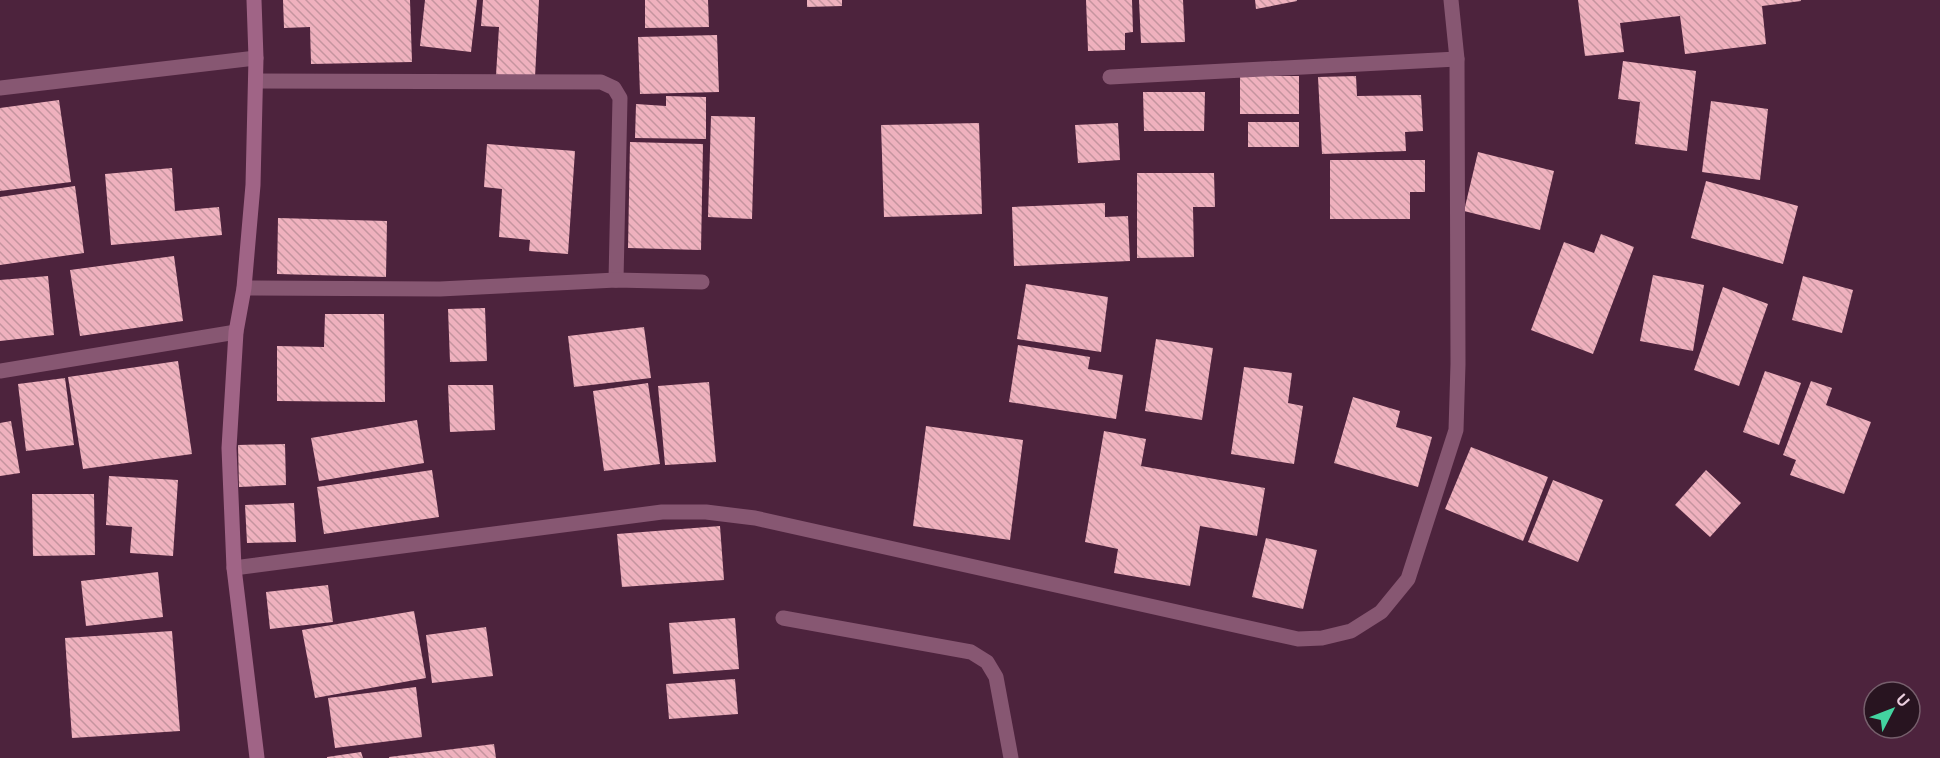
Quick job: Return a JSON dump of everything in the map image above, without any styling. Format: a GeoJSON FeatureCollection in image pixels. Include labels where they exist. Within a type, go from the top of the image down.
{"type":"FeatureCollection","features":[{"type":"Feature","properties":{"kind":"street"},"geometry":{"type":"LineString","coordinates":[[254,0],[256,81],[253,185],[244,288],[236,332],[229,448],[234,568],[257,758]]}},
{"type":"Feature","properties":{"kind":"street"},"geometry":{"type":"LineString","coordinates":[[234,568],[662,512],[706,512],[755,518],[1298,639],[1322,639],[1351,631],[1382,612],[1408,579],[1456,430],[1458,364],[1457,59],[1451,0]]}},
{"type":"Feature","properties":{"kind":"street"},"geometry":{"type":"LineString","coordinates":[[0,88],[256,58]]}},
{"type":"Feature","properties":{"kind":"street"},"geometry":{"type":"LineString","coordinates":[[1110,77],[1457,59]]}},
{"type":"Feature","properties":{"kind":"street"},"geometry":{"type":"LineString","coordinates":[[256,81],[601,82],[614,88],[620,98],[616,280]]}},
{"type":"Feature","properties":{"kind":"street"},"geometry":{"type":"LineString","coordinates":[[244,288],[440,289],[616,280],[702,282]]}},
{"type":"Feature","properties":{"kind":"street"},"geometry":{"type":"LineString","coordinates":[[0,371],[236,332]]}},
{"type":"Feature","properties":{"kind":"street"},"geometry":{"type":"LineString","coordinates":[[783,618],[971,652],[987,662],[996,677],[1011,758]]}},
{"type":"Feature","properties":{"kind":"building"},"geometry":{"type":"Polygon","coordinates":[[[283,0],[410,0],[412,62],[311,64],[310,27],[284,28],[283,0]]]}},
{"type":"Feature","properties":{"kind":"building"},"geometry":{"type":"Polygon","coordinates":[[[425,0],[477,0],[471,52],[420,46],[425,0]]]}},
{"type":"Feature","properties":{"kind":"building"},"geometry":{"type":"Polygon","coordinates":[[[483,0],[539,0],[535,77],[496,75],[499,27],[481,26],[483,0]]]}},
{"type":"Feature","properties":{"kind":"building"},"geometry":{"type":"Polygon","coordinates":[[[645,0],[708,0],[709,27],[645,28],[645,0]]]}},
{"type":"Feature","properties":{"kind":"building"},"geometry":{"type":"Polygon","coordinates":[[[807,0],[842,0],[842,6],[807,7],[807,0]]]}},
{"type":"Feature","properties":{"kind":"building"},"geometry":{"type":"Polygon","coordinates":[[[1086,0],[1132,0],[1133,32],[1125,33],[1125,50],[1088,51],[1086,0]]]}},
{"type":"Feature","properties":{"kind":"building"},"geometry":{"type":"Polygon","coordinates":[[[1139,0],[1183,0],[1185,42],[1141,43],[1139,0]]]}},
{"type":"Feature","properties":{"kind":"building"},"geometry":{"type":"Polygon","coordinates":[[[1255,0],[1297,0],[1297,1],[1256,9],[1255,0]]]}},
{"type":"Feature","properties":{"kind":"building"},"geometry":{"type":"Polygon","coordinates":[[[1578,0],[1801,1],[1762,6],[1766,44],[1685,54],[1680,16],[1620,23],[1624,52],[1585,56],[1578,0]]]}},
{"type":"Feature","properties":{"kind":"building"},"geometry":{"type":"Polygon","coordinates":[[[717,35],[719,92],[640,94],[638,37],[717,35]]]}},
{"type":"Feature","properties":{"kind":"building"},"geometry":{"type":"Polygon","coordinates":[[[1623,61],[1696,71],[1687,151],[1635,144],[1640,102],[1618,99],[1623,61]]]}},
{"type":"Feature","properties":{"kind":"building"},"geometry":{"type":"Polygon","coordinates":[[[1240,76],[1299,76],[1299,114],[1240,114],[1240,76]]]}},
{"type":"Feature","properties":{"kind":"building"},"geometry":{"type":"Polygon","coordinates":[[[1356,76],[1357,96],[1421,95],[1423,131],[1405,132],[1406,151],[1322,154],[1318,77],[1356,76]]]}},
{"type":"Feature","properties":{"kind":"building"},"geometry":{"type":"Polygon","coordinates":[[[1143,92],[1205,92],[1204,131],[1144,131],[1143,92]]]}},
{"type":"Feature","properties":{"kind":"building"},"geometry":{"type":"Polygon","coordinates":[[[666,96],[706,97],[706,139],[635,138],[636,104],[666,106],[666,96]]]}},
{"type":"Feature","properties":{"kind":"building"},"geometry":{"type":"Polygon","coordinates":[[[59,100],[71,182],[0,191],[0,108],[59,100]]]}},
{"type":"Feature","properties":{"kind":"building"},"geometry":{"type":"Polygon","coordinates":[[[1711,101],[1768,109],[1760,180],[1702,172],[1711,101]]]}},
{"type":"Feature","properties":{"kind":"building"},"geometry":{"type":"Polygon","coordinates":[[[711,116],[755,117],[752,219],[708,217],[711,116]]]}},
{"type":"Feature","properties":{"kind":"building"},"geometry":{"type":"Polygon","coordinates":[[[1248,122],[1299,122],[1299,147],[1248,147],[1248,122]]]}},
{"type":"Feature","properties":{"kind":"building"},"geometry":{"type":"Polygon","coordinates":[[[979,123],[982,214],[884,217],[881,125],[979,123]]]}},
{"type":"Feature","properties":{"kind":"building"},"geometry":{"type":"Polygon","coordinates":[[[1118,123],[1120,160],[1078,163],[1075,125],[1118,123]]]}},
{"type":"Feature","properties":{"kind":"building"},"geometry":{"type":"Polygon","coordinates":[[[630,142],[703,144],[701,250],[628,248],[630,142]]]}},
{"type":"Feature","properties":{"kind":"building"},"geometry":{"type":"Polygon","coordinates":[[[487,144],[575,151],[568,254],[529,251],[530,240],[499,237],[502,189],[484,187],[487,144]]]}},
{"type":"Feature","properties":{"kind":"building"},"geometry":{"type":"Polygon","coordinates":[[[1478,152],[1554,171],[1540,230],[1464,211],[1478,152]]]}},
{"type":"Feature","properties":{"kind":"building"},"geometry":{"type":"Polygon","coordinates":[[[1330,160],[1425,160],[1425,192],[1410,192],[1410,219],[1330,219],[1330,160]]]}},
{"type":"Feature","properties":{"kind":"building"},"geometry":{"type":"Polygon","coordinates":[[[172,168],[175,211],[219,207],[222,235],[111,245],[105,174],[172,168]]]}},
{"type":"Feature","properties":{"kind":"building"},"geometry":{"type":"Polygon","coordinates":[[[1137,173],[1214,173],[1215,207],[1193,207],[1194,257],[1137,258],[1137,173]]]}},
{"type":"Feature","properties":{"kind":"building"},"geometry":{"type":"Polygon","coordinates":[[[1706,181],[1798,206],[1783,264],[1691,238],[1706,181]]]}},
{"type":"Feature","properties":{"kind":"building"},"geometry":{"type":"Polygon","coordinates":[[[75,186],[84,253],[0,265],[0,197],[75,186]]]}},
{"type":"Feature","properties":{"kind":"building"},"geometry":{"type":"Polygon","coordinates":[[[1105,203],[1105,217],[1128,216],[1130,261],[1014,266],[1012,207],[1105,203]]]}},
{"type":"Feature","properties":{"kind":"building"},"geometry":{"type":"Polygon","coordinates":[[[278,218],[387,221],[386,277],[277,274],[278,218]]]}},
{"type":"Feature","properties":{"kind":"building"},"geometry":{"type":"Polygon","coordinates":[[[1601,234],[1634,247],[1593,354],[1531,330],[1564,242],[1594,253],[1601,234]]]}},
{"type":"Feature","properties":{"kind":"building"},"geometry":{"type":"Polygon","coordinates":[[[174,256],[183,321],[80,336],[70,270],[174,256]]]}},
{"type":"Feature","properties":{"kind":"building"},"geometry":{"type":"Polygon","coordinates":[[[1653,275],[1704,285],[1693,351],[1640,341],[1653,275]]]}},
{"type":"Feature","properties":{"kind":"building"},"geometry":{"type":"Polygon","coordinates":[[[48,276],[54,335],[0,341],[0,280],[48,276]]]}},
{"type":"Feature","properties":{"kind":"building"},"geometry":{"type":"Polygon","coordinates":[[[1803,276],[1853,290],[1842,333],[1792,320],[1803,276]]]}},
{"type":"Feature","properties":{"kind":"building"},"geometry":{"type":"Polygon","coordinates":[[[1026,284],[1108,297],[1101,352],[1017,339],[1026,284]]]}},
{"type":"Feature","properties":{"kind":"building"},"geometry":{"type":"Polygon","coordinates":[[[1723,287],[1768,304],[1739,386],[1694,370],[1723,287]]]}},
{"type":"Feature","properties":{"kind":"building"},"geometry":{"type":"Polygon","coordinates":[[[485,308],[487,361],[450,362],[448,309],[485,308]]]}},
{"type":"Feature","properties":{"kind":"building"},"geometry":{"type":"Polygon","coordinates":[[[325,314],[384,314],[385,402],[277,401],[277,346],[324,347],[325,314]]]}},
{"type":"Feature","properties":{"kind":"building"},"geometry":{"type":"Polygon","coordinates":[[[644,327],[651,378],[574,387],[568,336],[644,327]]]}},
{"type":"Feature","properties":{"kind":"building"},"geometry":{"type":"Polygon","coordinates":[[[1156,339],[1213,348],[1202,420],[1145,411],[1156,339]]]}},
{"type":"Feature","properties":{"kind":"building"},"geometry":{"type":"Polygon","coordinates":[[[1018,345],[1090,357],[1088,369],[1123,375],[1116,419],[1009,402],[1018,345]]]}},
{"type":"Feature","properties":{"kind":"building"},"geometry":{"type":"Polygon","coordinates":[[[178,361],[192,454],[83,469],[68,377],[178,361]]]}},
{"type":"Feature","properties":{"kind":"building"},"geometry":{"type":"Polygon","coordinates":[[[1244,367],[1292,373],[1288,403],[1303,406],[1294,464],[1231,454],[1244,367]]]}},
{"type":"Feature","properties":{"kind":"building"},"geometry":{"type":"Polygon","coordinates":[[[1765,371],[1801,383],[1779,445],[1743,432],[1765,371]]]}},
{"type":"Feature","properties":{"kind":"building"},"geometry":{"type":"Polygon","coordinates":[[[65,378],[74,445],[26,451],[18,384],[65,378]]]}},
{"type":"Feature","properties":{"kind":"building"},"geometry":{"type":"Polygon","coordinates":[[[1811,381],[1832,388],[1826,405],[1871,422],[1844,494],[1790,475],[1796,460],[1783,455],[1811,381]]]}},
{"type":"Feature","properties":{"kind":"building"},"geometry":{"type":"Polygon","coordinates":[[[709,382],[716,462],[665,465],[658,386],[709,382]]]}},
{"type":"Feature","properties":{"kind":"building"},"geometry":{"type":"Polygon","coordinates":[[[648,383],[660,464],[604,471],[593,391],[648,383]]]}},
{"type":"Feature","properties":{"kind":"building"},"geometry":{"type":"Polygon","coordinates":[[[448,385],[493,385],[495,430],[450,432],[448,385]]]}},
{"type":"Feature","properties":{"kind":"building"},"geometry":{"type":"Polygon","coordinates":[[[1353,397],[1400,411],[1396,427],[1432,437],[1418,487],[1334,463],[1353,397]]]}},
{"type":"Feature","properties":{"kind":"building"},"geometry":{"type":"Polygon","coordinates":[[[417,420],[424,463],[319,481],[311,438],[417,420]]]}},
{"type":"Feature","properties":{"kind":"building"},"geometry":{"type":"Polygon","coordinates":[[[11,421],[20,473],[0,476],[0,423],[11,421]]]}},
{"type":"Feature","properties":{"kind":"building"},"geometry":{"type":"Polygon","coordinates":[[[926,426],[1023,440],[1010,540],[913,526],[926,426]]]}},
{"type":"Feature","properties":{"kind":"building"},"geometry":{"type":"Polygon","coordinates":[[[1104,431],[1146,439],[1141,466],[1265,488],[1257,536],[1200,526],[1190,586],[1114,573],[1118,549],[1085,542],[1104,431]]]}},
{"type":"Feature","properties":{"kind":"building"},"geometry":{"type":"Polygon","coordinates":[[[285,444],[286,485],[239,487],[238,445],[285,444]]]}},
{"type":"Feature","properties":{"kind":"building"},"geometry":{"type":"Polygon","coordinates":[[[1471,447],[1548,477],[1523,541],[1445,509],[1471,447]]]}},
{"type":"Feature","properties":{"kind":"building"},"geometry":{"type":"Polygon","coordinates":[[[432,470],[439,517],[324,534],[317,487],[432,470]]]}},
{"type":"Feature","properties":{"kind":"building"},"geometry":{"type":"Polygon","coordinates":[[[1706,470],[1741,503],[1710,537],[1675,505],[1706,470]]]}},
{"type":"Feature","properties":{"kind":"building"},"geometry":{"type":"Polygon","coordinates":[[[109,476],[178,480],[173,556],[130,553],[132,527],[106,525],[109,476]]]}},
{"type":"Feature","properties":{"kind":"building"},"geometry":{"type":"Polygon","coordinates":[[[1553,480],[1603,500],[1578,562],[1528,542],[1553,480]]]}},
{"type":"Feature","properties":{"kind":"building"},"geometry":{"type":"Polygon","coordinates":[[[32,494],[94,494],[95,555],[33,556],[32,494]]]}},
{"type":"Feature","properties":{"kind":"building"},"geometry":{"type":"Polygon","coordinates":[[[294,503],[296,542],[247,543],[245,505],[294,503]]]}},
{"type":"Feature","properties":{"kind":"building"},"geometry":{"type":"Polygon","coordinates":[[[720,526],[724,580],[622,587],[617,534],[720,526]]]}},
{"type":"Feature","properties":{"kind":"building"},"geometry":{"type":"Polygon","coordinates":[[[1266,538],[1317,550],[1303,609],[1252,597],[1266,538]]]}},
{"type":"Feature","properties":{"kind":"building"},"geometry":{"type":"Polygon","coordinates":[[[158,572],[163,617],[86,626],[81,581],[158,572]]]}},
{"type":"Feature","properties":{"kind":"building"},"geometry":{"type":"Polygon","coordinates":[[[328,585],[333,622],[270,629],[266,592],[328,585]]]}},
{"type":"Feature","properties":{"kind":"building"},"geometry":{"type":"Polygon","coordinates":[[[414,611],[426,678],[315,698],[302,630],[414,611]]]}},
{"type":"Feature","properties":{"kind":"building"},"geometry":{"type":"Polygon","coordinates":[[[735,618],[739,669],[673,674],[669,623],[735,618]]]}},
{"type":"Feature","properties":{"kind":"building"},"geometry":{"type":"Polygon","coordinates":[[[486,627],[493,676],[432,683],[426,635],[486,627]]]}},
{"type":"Feature","properties":{"kind":"building"},"geometry":{"type":"Polygon","coordinates":[[[172,631],[180,731],[72,738],[65,638],[172,631]]]}},
{"type":"Feature","properties":{"kind":"building"},"geometry":{"type":"Polygon","coordinates":[[[735,679],[738,714],[669,719],[666,684],[735,679]]]}},
{"type":"Feature","properties":{"kind":"building"},"geometry":{"type":"Polygon","coordinates":[[[416,687],[422,737],[335,748],[328,698],[416,687]]]}},
{"type":"Feature","properties":{"kind":"building"},"geometry":{"type":"Polygon","coordinates":[[[494,744],[496,758],[389,758],[389,757],[494,744]]]}},
{"type":"Feature","properties":{"kind":"building"},"geometry":{"type":"Polygon","coordinates":[[[361,752],[363,758],[327,758],[327,757],[361,752]]]}}]}
